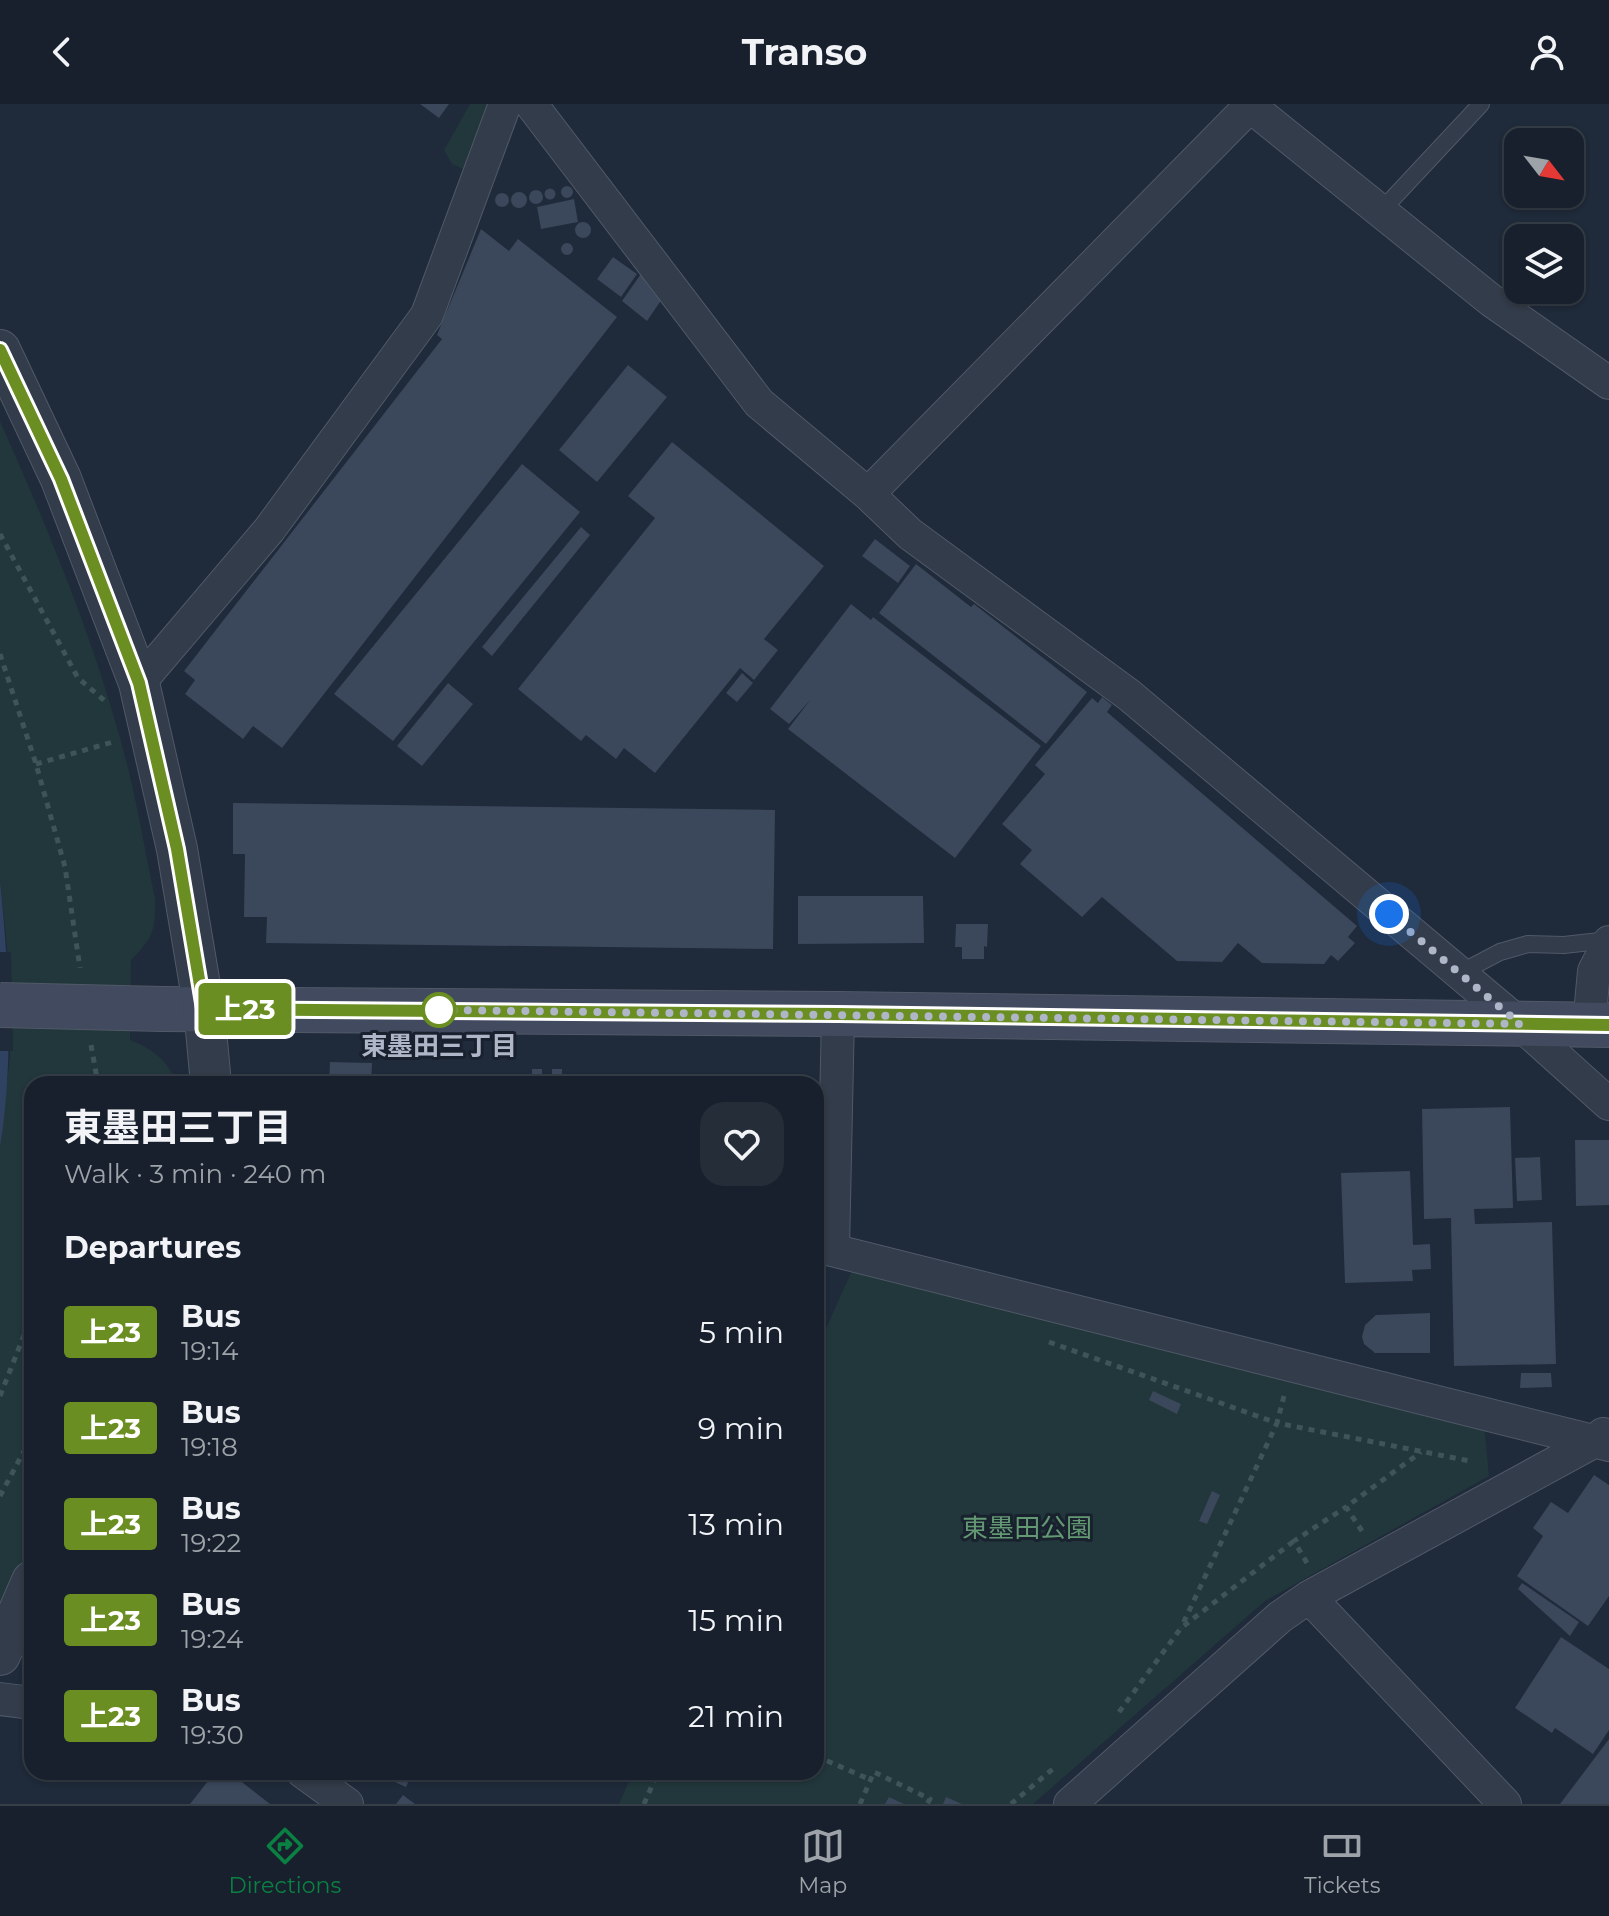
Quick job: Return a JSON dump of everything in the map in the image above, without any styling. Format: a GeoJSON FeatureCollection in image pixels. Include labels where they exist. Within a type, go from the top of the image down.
{"type":"FeatureCollection","features":[{"type":"Feature","properties":{"kind":"main road"},"geometry":{"type":"LineString","coordinates":[[0,1005],[1599,1025]]}},
{"type":"Feature","properties":{"kind":"street"},"geometry":{"type":"LineString","coordinates":[[124,694],[269,530],[427,315],[505,104]]}},
{"type":"Feature","properties":{"kind":"street"},"geometry":{"type":"LineString","coordinates":[[531,104],[759,403],[868,494],[910,534],[1129,695],[1520,1024],[1609,1104]]}},
{"type":"Feature","properties":{"kind":"street"},"geometry":{"type":"LineString","coordinates":[[868,494],[1251,105],[1492,301],[1609,383]]}},
{"type":"Feature","properties":{"kind":"street"},"geometry":{"type":"LineString","coordinates":[[0,350],[61,479],[124,694],[177,849],[183,1009],[208,1076]]}},
{"type":"Feature","properties":{"kind":"street"},"geometry":{"type":"LineString","coordinates":[[1599,1025],[1594,971],[1609,941]]}},
{"type":"Feature","properties":{"kind":"street"},"geometry":{"type":"LineString","coordinates":[[838,1014],[824,1248],[1604,1438]]}},
{"type":"Feature","properties":{"kind":"street"},"geometry":{"type":"LineString","coordinates":[[1070,1804],[1280,1617],[1309,1582],[1604,1438]]}},
{"type":"Feature","properties":{"kind":"street"},"geometry":{"type":"LineString","coordinates":[[1309,1582],[1505,1804]]}},
{"type":"Feature","properties":{"kind":"street"},"geometry":{"type":"LineString","coordinates":[[0,1655],[24,1600]]}},
{"type":"Feature","properties":{"kind":"street"},"geometry":{"type":"LineString","coordinates":[[0,1699],[24,1702]]}},
{"type":"Feature","properties":{"kind":"street"},"geometry":{"type":"LineString","coordinates":[[314,1780],[347,1804]]}},
{"type":"Feature","properties":{"kind":"lane"},"geometry":{"type":"LineString","coordinates":[[1381,211],[1481,104]]}},
{"type":"Feature","properties":{"kind":"lane"},"geometry":{"type":"LineString","coordinates":[[1460,973],[1500,952],[1528,944],[1609,941]]}},
{"type":"Feature","properties":{"kind":"path"},"geometry":{"type":"LineString","coordinates":[[0,534],[78,678],[124,694]]}},
{"type":"Feature","properties":{"kind":"path"},"geometry":{"type":"LineString","coordinates":[[0,654],[65,867],[81,973]]}},
{"type":"Feature","properties":{"kind":"path"},"geometry":{"type":"LineString","coordinates":[[36,764],[113,742]]}},
{"type":"Feature","properties":{"kind":"path"},"geometry":{"type":"LineString","coordinates":[[90,1033],[97,1076]]}},
{"type":"Feature","properties":{"kind":"path"},"geometry":{"type":"LineString","coordinates":[[0,1396],[24,1335]]}},
{"type":"Feature","properties":{"kind":"path"},"geometry":{"type":"LineString","coordinates":[[1039,1339],[1277,1423],[1470,1461]]}},
{"type":"Feature","properties":{"kind":"path"},"geometry":{"type":"LineString","coordinates":[[1111,1722],[1181,1628],[1277,1423],[1292,1364]]}},
{"type":"Feature","properties":{"kind":"path"},"geometry":{"type":"LineString","coordinates":[[0,1496],[24,1451]]}},
{"type":"Feature","properties":{"kind":"path"},"geometry":{"type":"LineString","coordinates":[[1181,1628],[1294,1541],[1421,1452]]}},
{"type":"Feature","properties":{"kind":"path"},"geometry":{"type":"LineString","coordinates":[[1346,1507],[1361,1529]]}},
{"type":"Feature","properties":{"kind":"path"},"geometry":{"type":"LineString","coordinates":[[1294,1541],[1309,1582]]}},
{"type":"Feature","properties":{"kind":"path"},"geometry":{"type":"LineString","coordinates":[[824,1759],[871,1780]]}},
{"type":"Feature","properties":{"kind":"path"},"geometry":{"type":"LineString","coordinates":[[1011,1804],[1055,1768]]}},
{"type":"Feature","properties":{"kind":"path"},"geometry":{"type":"LineString","coordinates":[[860,1804],[874,1772],[930,1799],[927,1804]]}},
{"type":"Feature","properties":{"kind":"path"},"geometry":{"type":"LineString","coordinates":[[644,1804],[654,1780]]}},
{"type":"Feature","properties":{"kind":"green space"},"geometry":{"type":"Polygon","coordinates":[[[470,104],[489,104],[465,170],[452,164],[444,150],[470,104]]]}},
{"type":"Feature","properties":{"kind":"green space"},"geometry":{"type":"Polygon","coordinates":[[[0,421],[72,594],[103,682],[129,772],[155,898],[152,933],[131,960],[130,1040],[159,1056],[173,1076],[24,1076],[24,1558],[0,1614],[0,1147],[10,1055],[7,946],[0,881],[0,421]]]}},
{"type":"Feature","properties":{"kind":"green space","name":"東墨田公園"},"geometry":{"type":"Polygon","coordinates":[[[853,1268],[1484,1423],[1489,1476],[1265,1601],[1033,1804],[619,1804],[630,1780],[824,1780],[824,1333],[853,1268]]]}},
{"type":"Feature","properties":{"kind":"water"},"geometry":{"type":"Polygon","coordinates":[[[0,881],[6,947],[9,1047],[0,1147],[0,881]]]}},
{"type":"Feature","properties":{"kind":"pier"},"geometry":{"type":"Polygon","coordinates":[[[0,952],[11,952],[13,1051],[0,1051],[0,952]]]}},
{"type":"Feature","properties":{"kind":"building"},"geometry":{"type":"Polygon","coordinates":[[[420,104],[449,104],[439,118],[420,104]]]}},
{"type":"Feature","properties":{"kind":"building"},"geometry":{"type":"Polygon","coordinates":[[[567,186],[573,192],[567,198],[561,192],[567,186]]]}},
{"type":"Feature","properties":{"kind":"building"},"geometry":{"type":"Polygon","coordinates":[[[550,188],[556,194],[550,200],[544,194],[550,188]]]}},
{"type":"Feature","properties":{"kind":"building"},"geometry":{"type":"Polygon","coordinates":[[[536,190],[543,197],[536,204],[529,197],[536,190]]]}},
{"type":"Feature","properties":{"kind":"building"},"geometry":{"type":"Polygon","coordinates":[[[519,192],[525,194],[525,206],[519,208],[513,206],[511,200],[513,194],[519,192]]]}},
{"type":"Feature","properties":{"kind":"building"},"geometry":{"type":"Polygon","coordinates":[[[502,193],[509,200],[502,207],[495,200],[502,193]]]}},
{"type":"Feature","properties":{"kind":"building"},"geometry":{"type":"Polygon","coordinates":[[[574,199],[578,222],[541,229],[537,207],[574,199]]]}},
{"type":"Feature","properties":{"kind":"building"},"geometry":{"type":"Polygon","coordinates":[[[583,222],[591,230],[583,238],[575,230],[583,222]]]}},
{"type":"Feature","properties":{"kind":"building"},"geometry":{"type":"Polygon","coordinates":[[[481,229],[509,251],[518,239],[617,317],[282,748],[253,726],[243,739],[185,694],[195,680],[184,671],[442,339],[437,335],[481,229]]]}},
{"type":"Feature","properties":{"kind":"building"},"geometry":{"type":"Polygon","coordinates":[[[562,244],[572,244],[572,254],[562,254],[562,244]]]}},
{"type":"Feature","properties":{"kind":"building"},"geometry":{"type":"Polygon","coordinates":[[[613,257],[637,274],[621,297],[597,279],[613,257]]]}},
{"type":"Feature","properties":{"kind":"building"},"geometry":{"type":"Polygon","coordinates":[[[643,271],[662,299],[647,321],[622,301],[643,271]]]}},
{"type":"Feature","properties":{"kind":"building"},"geometry":{"type":"Polygon","coordinates":[[[628,365],[667,397],[597,482],[559,450],[628,365]]]}},
{"type":"Feature","properties":{"kind":"building"},"geometry":{"type":"Polygon","coordinates":[[[672,442],[824,566],[764,639],[778,650],[754,680],[740,668],[655,773],[624,748],[616,759],[586,735],[581,741],[518,689],[655,518],[628,496],[672,442]]]}},
{"type":"Feature","properties":{"kind":"building"},"geometry":{"type":"Polygon","coordinates":[[[522,464],[580,512],[393,741],[334,694],[522,464]]]}},
{"type":"Feature","properties":{"kind":"building"},"geometry":{"type":"Polygon","coordinates":[[[581,527],[590,535],[492,656],[482,647],[581,527]]]}},
{"type":"Feature","properties":{"kind":"building"},"geometry":{"type":"Polygon","coordinates":[[[875,539],[910,566],[898,583],[862,556],[875,539]]]}},
{"type":"Feature","properties":{"kind":"building"},"geometry":{"type":"Polygon","coordinates":[[[916,564],[971,607],[974,604],[1087,692],[1046,744],[879,613],[916,564]]]}},
{"type":"Feature","properties":{"kind":"building"},"geometry":{"type":"Polygon","coordinates":[[[851,604],[871,620],[873,617],[1041,746],[955,858],[788,729],[811,699],[789,724],[770,709],[851,604]]]}},
{"type":"Feature","properties":{"kind":"building"},"geometry":{"type":"Polygon","coordinates":[[[742,673],[753,683],[737,702],[726,693],[742,673]]]}},
{"type":"Feature","properties":{"kind":"building"},"geometry":{"type":"Polygon","coordinates":[[[448,683],[473,704],[422,766],[397,746],[448,683]]]}},
{"type":"Feature","properties":{"kind":"building"},"geometry":{"type":"Polygon","coordinates":[[[1102,697],[1112,705],[1107,712],[1357,926],[1348,937],[1355,943],[1338,961],[1331,955],[1324,964],[1262,963],[1238,943],[1222,962],[1177,961],[1102,897],[1082,917],[1020,864],[1032,850],[1002,824],[1045,774],[1035,765],[1092,698],[1098,703],[1102,697]]]}},
{"type":"Feature","properties":{"kind":"building"},"geometry":{"type":"Polygon","coordinates":[[[233,803],[775,810],[773,949],[266,943],[267,917],[244,917],[245,854],[233,854],[233,803]]]}},
{"type":"Feature","properties":{"kind":"building"},"geometry":{"type":"Polygon","coordinates":[[[798,896],[923,896],[924,943],[798,944],[798,896]]]}},
{"type":"Feature","properties":{"kind":"building"},"geometry":{"type":"Polygon","coordinates":[[[956,924],[988,924],[984,959],[962,959],[962,947],[955,947],[956,924]]]}},
{"type":"Feature","properties":{"kind":"building"},"geometry":{"type":"Polygon","coordinates":[[[330,1062],[372,1063],[371,1076],[329,1076],[330,1062]]]}},
{"type":"Feature","properties":{"kind":"building"},"geometry":{"type":"Polygon","coordinates":[[[532,1069],[542,1069],[542,1076],[532,1076],[532,1069]]]}},
{"type":"Feature","properties":{"kind":"building"},"geometry":{"type":"Polygon","coordinates":[[[552,1069],[562,1069],[562,1076],[552,1076],[552,1069]]]}},
{"type":"Feature","properties":{"kind":"building"},"geometry":{"type":"Polygon","coordinates":[[[1510,1107],[1513,1208],[1474,1209],[1475,1224],[1552,1222],[1556,1364],[1454,1366],[1451,1218],[1424,1219],[1422,1109],[1510,1107]]]}},
{"type":"Feature","properties":{"kind":"building"},"geometry":{"type":"Polygon","coordinates":[[[1575,1140],[1609,1140],[1609,1205],[1576,1206],[1575,1140]]]}},
{"type":"Feature","properties":{"kind":"building"},"geometry":{"type":"Polygon","coordinates":[[[1540,1157],[1542,1200],[1517,1201],[1515,1158],[1540,1157]]]}},
{"type":"Feature","properties":{"kind":"building"},"geometry":{"type":"Polygon","coordinates":[[[1410,1171],[1413,1245],[1430,1244],[1431,1269],[1412,1270],[1413,1281],[1345,1283],[1341,1173],[1410,1171]]]}},
{"type":"Feature","properties":{"kind":"building"},"geometry":{"type":"Polygon","coordinates":[[[1430,1313],[1430,1353],[1375,1353],[1364,1344],[1365,1325],[1376,1315],[1430,1313]]]}},
{"type":"Feature","properties":{"kind":"building"},"geometry":{"type":"Polygon","coordinates":[[[1521,1373],[1551,1373],[1552,1387],[1520,1388],[1521,1373]]]}},
{"type":"Feature","properties":{"kind":"building"},"geometry":{"type":"Polygon","coordinates":[[[1153,1391],[1181,1404],[1177,1414],[1149,1400],[1153,1391]]]}},
{"type":"Feature","properties":{"kind":"building"},"geometry":{"type":"Polygon","coordinates":[[[1594,1475],[1609,1485],[1609,1596],[1588,1626],[1517,1576],[1543,1536],[1533,1528],[1551,1502],[1568,1513],[1594,1475]]]}},
{"type":"Feature","properties":{"kind":"building"},"geometry":{"type":"Polygon","coordinates":[[[1212,1491],[1220,1495],[1207,1524],[1199,1521],[1212,1491]]]}},
{"type":"Feature","properties":{"kind":"building"},"geometry":{"type":"Polygon","coordinates":[[[1522,1583],[1579,1622],[1570,1636],[1518,1589],[1522,1583]]]}},
{"type":"Feature","properties":{"kind":"building"},"geometry":{"type":"Polygon","coordinates":[[[1561,1637],[1609,1669],[1609,1730],[1593,1754],[1555,1728],[1552,1733],[1515,1708],[1561,1637]]]}},
{"type":"Feature","properties":{"kind":"building"},"geometry":{"type":"Polygon","coordinates":[[[1609,1739],[1609,1804],[1560,1804],[1609,1739]]]}},
{"type":"Feature","properties":{"kind":"building"},"geometry":{"type":"Polygon","coordinates":[[[209,1780],[239,1780],[270,1804],[190,1804],[209,1780]]]}},
{"type":"Feature","properties":{"kind":"building"},"geometry":{"type":"Polygon","coordinates":[[[390,1780],[409,1780],[406,1787],[390,1780]]]}},
{"type":"Feature","properties":{"kind":"building"},"geometry":{"type":"Polygon","coordinates":[[[403,1795],[415,1804],[396,1804],[403,1795]]]}},
{"type":"Feature","properties":{"kind":"building"},"geometry":{"type":"Polygon","coordinates":[[[889,1797],[904,1804],[885,1804],[889,1797]]]}},
{"type":"Feature","properties":{"kind":"building"},"geometry":{"type":"Polygon","coordinates":[[[946,1797],[962,1804],[943,1804],[946,1797]]]}},
{"type":"Feature","properties":{"kind":"bus line","name":"上23"},"geometry":{"type":"LineString","coordinates":[[0,350],[61,479],[139,683],[177,849],[204,1009],[1609,1025]]}},
{"type":"Feature","properties":{"kind":"place","name":"東墨田三丁目"},"geometry":{"type":"Point","coordinates":[439,1010]}},
{"type":"Feature","properties":{"kind":"route"},"geometry":{"type":"LineString","coordinates":[[439,1010],[1520,1024],[1389,914]]}}]}
